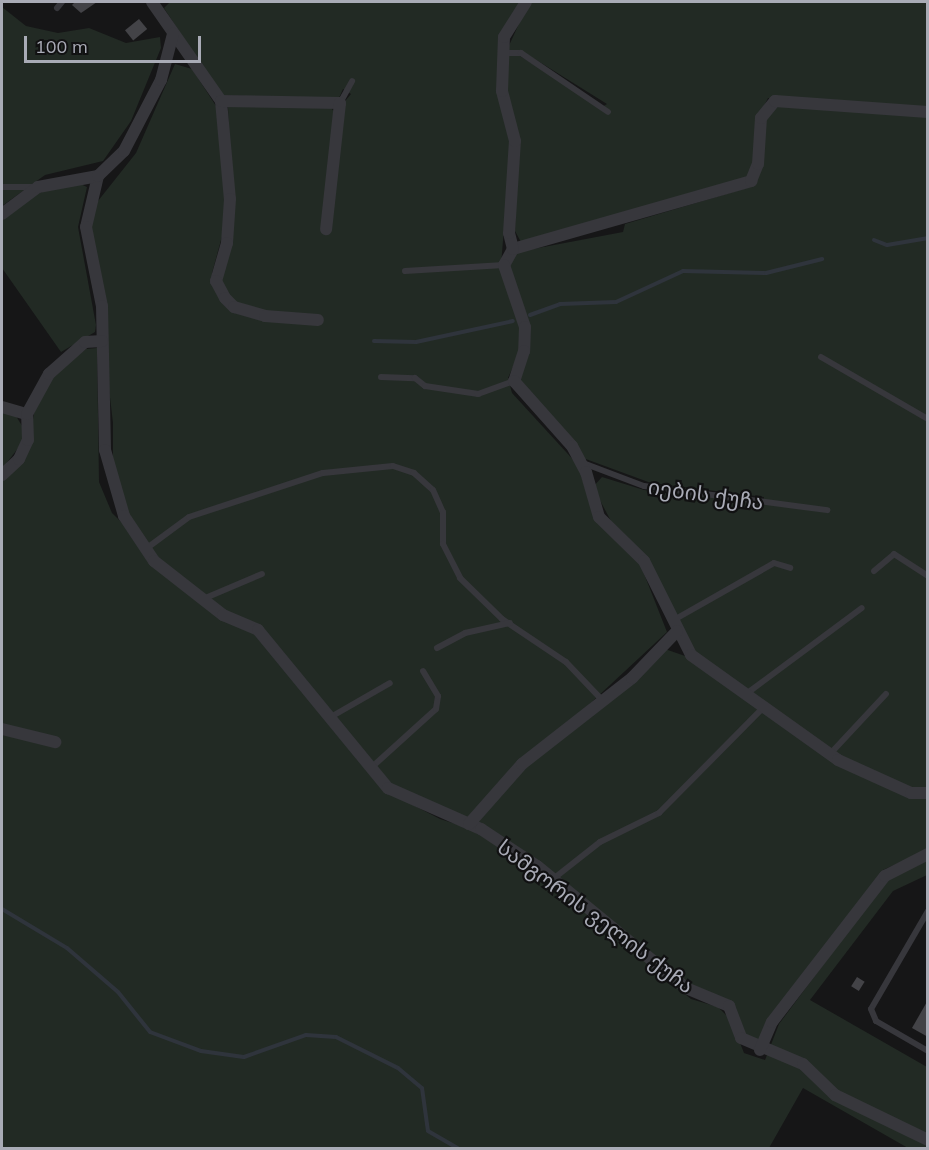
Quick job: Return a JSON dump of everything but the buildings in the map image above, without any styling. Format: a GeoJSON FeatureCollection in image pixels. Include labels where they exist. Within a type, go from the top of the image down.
{"type":"FeatureCollection","features":[{"type":"Feature","properties":{"kind":"street"},"geometry":{"type":"LineString","coordinates":[[526,2],[504,37],[502,91],[515,141],[509,233],[513,249],[504,265],[525,327],[524,351],[514,381],[581,463],[599,517],[644,561],[674,626],[691,655],[743,696],[830,755],[911,793],[927,794]]}},
{"type":"Feature","properties":{"kind":"street"},"geometry":{"type":"LineString","coordinates":[[157,4],[173,34],[221,101],[230,199],[227,243],[216,281],[234,308],[318,320]]}},
{"type":"Feature","properties":{"kind":"street"},"geometry":{"type":"LineString","coordinates":[[2,214],[38,187],[98,177],[124,151],[161,80],[173,34]]}},
{"type":"Feature","properties":{"kind":"street"},"geometry":{"type":"LineString","coordinates":[[221,101],[340,103],[326,229]]}},
{"type":"Feature","properties":{"kind":"street"},"geometry":{"type":"LineString","coordinates":[[513,249],[751,181],[767,106],[775,101],[806,101],[927,112]]}},
{"type":"Feature","properties":{"kind":"street","name":"სამგორის ველის ქუჩა"},"geometry":{"type":"LineString","coordinates":[[98,177],[86,227],[102,306],[105,450],[124,516],[154,561],[203,600],[258,630],[328,719],[372,767],[387,788],[469,824],[552,879],[686,988],[729,1006],[741,1038],[760,1050],[803,1064],[835,1095],[927,1140]]}},
{"type":"Feature","properties":{"kind":"street"},"geometry":{"type":"LineString","coordinates":[[2,475],[19,459],[28,440],[27,414],[49,374],[84,342],[102,341]]}},
{"type":"Feature","properties":{"kind":"street"},"geometry":{"type":"LineString","coordinates":[[2,407],[27,414]]}},
{"type":"Feature","properties":{"kind":"street"},"geometry":{"type":"LineString","coordinates":[[469,824],[522,764],[603,701],[674,626]]}},
{"type":"Feature","properties":{"kind":"street"},"geometry":{"type":"LineString","coordinates":[[2,729],[56,742]]}},
{"type":"Feature","properties":{"kind":"street"},"geometry":{"type":"LineString","coordinates":[[760,1050],[772,1022],[885,876],[927,854]]}},
{"type":"Feature","properties":{"kind":"lane"},"geometry":{"type":"LineString","coordinates":[[57,8],[62,2]]}},
{"type":"Feature","properties":{"kind":"lane"},"geometry":{"type":"LineString","coordinates":[[504,52],[521,53],[608,112]]}},
{"type":"Feature","properties":{"kind":"lane"},"geometry":{"type":"LineString","coordinates":[[340,103],[352,81]]}},
{"type":"Feature","properties":{"kind":"lane"},"geometry":{"type":"LineString","coordinates":[[2,187],[38,187]]}},
{"type":"Feature","properties":{"kind":"lane"},"geometry":{"type":"LineString","coordinates":[[405,271],[504,265]]}},
{"type":"Feature","properties":{"kind":"lane"},"geometry":{"type":"LineString","coordinates":[[821,357],[927,419]]}},
{"type":"Feature","properties":{"kind":"lane"},"geometry":{"type":"LineString","coordinates":[[381,377],[415,378],[425,386],[477,394],[514,381]]}},
{"type":"Feature","properties":{"kind":"lane","name":"იების ქუჩა"},"geometry":{"type":"LineString","coordinates":[[581,463],[644,486],[827,510]]}},
{"type":"Feature","properties":{"kind":"lane"},"geometry":{"type":"LineString","coordinates":[[147,548],[189,517],[323,473],[393,466],[414,473],[432,490],[443,512],[443,544],[460,579],[510,623],[566,662],[603,701]]}},
{"type":"Feature","properties":{"kind":"lane"},"geometry":{"type":"LineString","coordinates":[[874,571],[894,554],[927,576]]}},
{"type":"Feature","properties":{"kind":"lane"},"geometry":{"type":"LineString","coordinates":[[674,626],[774,563],[790,568]]}},
{"type":"Feature","properties":{"kind":"lane"},"geometry":{"type":"LineString","coordinates":[[203,600],[262,574]]}},
{"type":"Feature","properties":{"kind":"lane"},"geometry":{"type":"LineString","coordinates":[[743,696],[862,609]]}},
{"type":"Feature","properties":{"kind":"lane"},"geometry":{"type":"LineString","coordinates":[[437,648],[465,633],[510,623]]}},
{"type":"Feature","properties":{"kind":"lane"},"geometry":{"type":"LineString","coordinates":[[372,767],[436,709],[438,696],[423,671]]}},
{"type":"Feature","properties":{"kind":"lane"},"geometry":{"type":"LineString","coordinates":[[328,719],[390,683]]}},
{"type":"Feature","properties":{"kind":"lane"},"geometry":{"type":"LineString","coordinates":[[830,755],[886,694]]}},
{"type":"Feature","properties":{"kind":"lane"},"geometry":{"type":"LineString","coordinates":[[552,879],[600,842],[659,813],[762,709]]}},
{"type":"Feature","properties":{"kind":"lane"},"geometry":{"type":"LineString","coordinates":[[927,911],[871,1009],[876,1021],[927,1051]]}},
{"type":"Feature","properties":{"kind":"shaded area"},"geometry":{"type":"Polygon","coordinates":[[[170,2],[521,2],[501,33],[511,143],[501,265],[520,330],[519,353],[508,378],[512,393],[578,465],[594,518],[639,561],[667,632],[467,818],[393,786],[259,625],[224,611],[159,560],[129,514],[113,460],[113,423],[91,235],[94,206],[136,153],[175,64],[192,69],[218,109],[225,171],[224,229],[212,273],[215,288],[232,234],[228,107],[329,105],[335,113],[351,94],[343,89],[338,100],[221,95],[164,8],[170,2]]]}},
{"type":"Feature","properties":{"kind":"shaded area"},"geometry":{"type":"Polygon","coordinates":[[[529,2],[927,2],[927,110],[768,98],[758,118],[752,176],[521,242],[515,231],[518,137],[505,89],[506,54],[520,56],[602,107],[607,104],[522,51],[507,50],[529,2]]]}},
{"type":"Feature","properties":{"kind":"shaded area"},"geometry":{"type":"Polygon","coordinates":[[[2,7],[26,26],[58,33],[89,28],[126,43],[160,37],[161,48],[131,121],[103,161],[45,175],[2,206],[2,7]]]}},
{"type":"Feature","properties":{"kind":"shaded area"},"geometry":{"type":"Polygon","coordinates":[[[789,103],[927,116],[927,791],[913,790],[840,757],[693,652],[646,559],[612,523],[593,487],[602,477],[644,490],[763,502],[764,497],[651,483],[583,458],[519,382],[528,349],[510,266],[517,252],[623,232],[625,224],[750,187],[765,122],[774,108],[789,103]]]}},
{"type":"Feature","properties":{"kind":"shaded area"},"geometry":{"type":"Polygon","coordinates":[[[74,181],[87,187],[78,227],[96,325],[95,332],[61,352],[2,268],[2,221],[36,194],[74,181]]]}},
{"type":"Feature","properties":{"kind":"shaded area"},"geometry":{"type":"Polygon","coordinates":[[[97,348],[99,482],[112,513],[215,614],[258,636],[384,790],[440,819],[478,831],[532,869],[691,999],[718,1007],[731,1020],[744,1053],[765,1060],[779,1024],[888,878],[927,859],[927,875],[893,891],[810,1000],[927,1067],[927,1148],[908,1148],[803,1088],[769,1148],[2,1148],[2,482],[29,445],[34,413],[53,375],[86,349],[97,348]]]}},
{"type":"Feature","properties":{"kind":"shaded area"},"geometry":{"type":"Polygon","coordinates":[[[2,412],[16,416],[24,429],[22,443],[2,469],[2,412]]]}},
{"type":"Feature","properties":{"kind":"shaded area"},"geometry":{"type":"Polygon","coordinates":[[[662,648],[688,657],[822,755],[927,797],[927,850],[883,870],[759,1043],[745,1035],[732,1003],[692,986],[474,822],[526,765],[662,648]]]}},
{"type":"Feature","properties":{"kind":"waterway"},"geometry":{"type":"LineString","coordinates":[[874,240],[887,245],[928,238]]}},
{"type":"Feature","properties":{"kind":"waterway"},"geometry":{"type":"LineString","coordinates":[[530,315],[560,304],[616,302],[683,271],[766,273],[822,259]]}},
{"type":"Feature","properties":{"kind":"waterway"},"geometry":{"type":"LineString","coordinates":[[374,341],[416,342],[513,321]]}},
{"type":"Feature","properties":{"kind":"waterway"},"geometry":{"type":"LineString","coordinates":[[2,909],[67,948],[118,992],[150,1032],[201,1051],[244,1057],[306,1035],[336,1037],[398,1068],[422,1088],[428,1131],[458,1148]]}}]}
